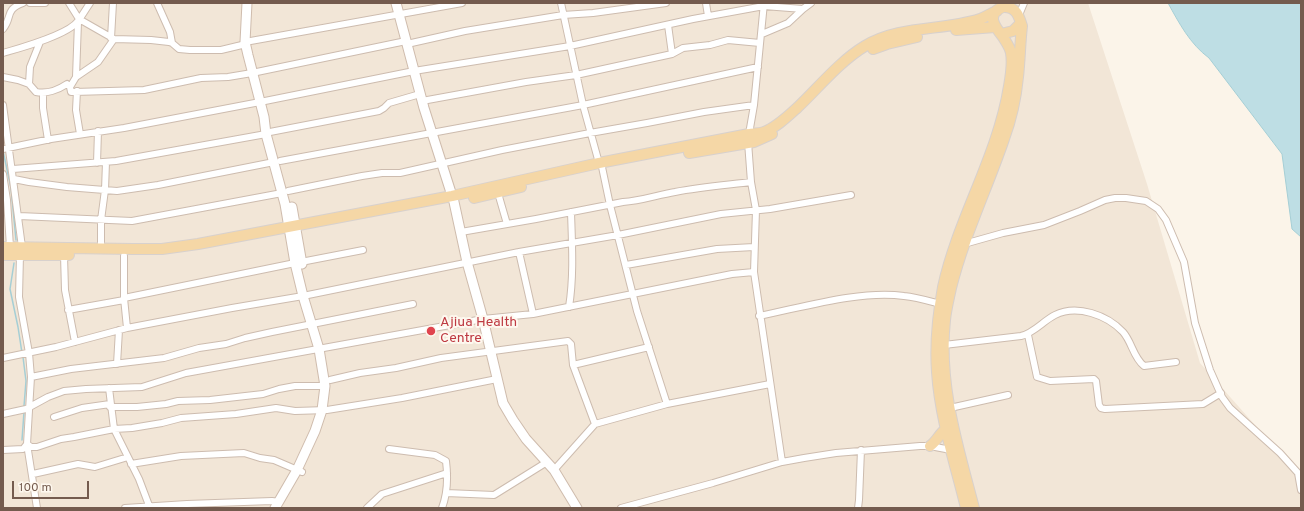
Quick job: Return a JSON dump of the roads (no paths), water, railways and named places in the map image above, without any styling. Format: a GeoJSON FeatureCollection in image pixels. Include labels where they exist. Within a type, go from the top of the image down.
{"type":"FeatureCollection","features":[{"type":"Feature","properties":{"kind":"main road"},"geometry":{"type":"LineString","coordinates":[[249,3],[246,43],[252,73],[285,192],[298,263],[313,324],[321,349],[324,376],[327,383],[324,410],[316,431],[300,471],[278,506]]}},
{"type":"Feature","properties":{"kind":"main road"},"geometry":{"type":"LineString","coordinates":[[396,3],[431,133],[453,199],[503,403],[526,439],[554,470],[577,508]]}},
{"type":"Feature","properties":{"kind":"main road"},"geometry":{"type":"LineString","coordinates":[[7,247],[21,251],[64,255],[124,256],[182,252],[292,229],[453,199],[601,165],[748,138],[763,133],[789,116],[850,56],[866,45],[885,37],[903,32],[975,20],[1003,7],[1014,5],[1014,9],[1019,15],[1022,26],[1018,78],[1010,120],[1004,140],[956,268],[945,320],[944,371],[954,432],[974,508]]}},
{"type":"Feature","properties":{"kind":"main road"},"geometry":{"type":"LineString","coordinates":[[966,508],[946,429],[937,371],[938,326],[943,287],[951,258],[993,147],[1008,93],[1012,61],[1011,51],[995,27],[993,18],[996,11]]}},
{"type":"Feature","properties":{"kind":"main road"},"geometry":{"type":"LineString","coordinates":[[1003,37],[1005,33],[1013,31],[1018,25],[1022,26]]}},
{"type":"Feature","properties":{"kind":"main road"},"geometry":{"type":"LineString","coordinates":[[748,138],[754,142],[765,138],[792,121],[855,61],[870,50],[905,39],[964,29],[995,27]]}},
{"type":"Feature","properties":{"kind":"main road"},"geometry":{"type":"LineString","coordinates":[[453,199],[498,193],[601,165]]}},
{"type":"Feature","properties":{"kind":"main road"},"geometry":{"type":"LineString","coordinates":[[3,255],[21,251],[162,249],[292,229]]}},
{"type":"Feature","properties":{"kind":"main road"},"geometry":{"type":"LineString","coordinates":[[930,446],[937,440],[941,432],[946,429]]}},
{"type":"Feature","properties":{"kind":"street"},"geometry":{"type":"LineString","coordinates":[[3,29],[11,10],[15,6],[23,3]]}},
{"type":"Feature","properties":{"kind":"street"},"geometry":{"type":"LineString","coordinates":[[30,3],[45,3]]}},
{"type":"Feature","properties":{"kind":"street"},"geometry":{"type":"LineString","coordinates":[[69,3],[78,21],[76,77]]}},
{"type":"Feature","properties":{"kind":"street"},"geometry":{"type":"LineString","coordinates":[[3,53],[40,42],[63,32],[78,21],[90,3]]}},
{"type":"Feature","properties":{"kind":"street"},"geometry":{"type":"LineString","coordinates":[[70,87],[76,77],[98,62],[112,39],[112,3]]}},
{"type":"Feature","properties":{"kind":"street"},"geometry":{"type":"LineString","coordinates":[[157,3],[170,32],[172,43]]}},
{"type":"Feature","properties":{"kind":"street"},"geometry":{"type":"LineString","coordinates":[[78,21],[112,39],[151,40],[172,43],[179,49],[221,50],[246,43],[462,3]]}},
{"type":"Feature","properties":{"kind":"street"},"geometry":{"type":"LineString","coordinates":[[561,3],[590,133],[601,165],[633,295],[667,404]]}},
{"type":"Feature","properties":{"kind":"street"},"geometry":{"type":"LineString","coordinates":[[3,77],[29,84],[36,92],[59,89],[67,84],[70,87],[71,92],[144,90],[201,78],[228,77],[252,73],[464,31],[563,15],[593,13],[621,6],[666,3]]}},
{"type":"Feature","properties":{"kind":"street"},"geometry":{"type":"LineString","coordinates":[[706,3],[708,16]]}},
{"type":"Feature","properties":{"kind":"street"},"geometry":{"type":"LineString","coordinates":[[762,34],[788,23],[811,3]]}},
{"type":"Feature","properties":{"kind":"street"},"geometry":{"type":"LineString","coordinates":[[1019,15],[1024,3]]}},
{"type":"Feature","properties":{"kind":"street"},"geometry":{"type":"LineString","coordinates":[[764,4],[754,105],[748,138],[751,182],[756,210],[754,272],[782,462]]}},
{"type":"Feature","properties":{"kind":"street"},"geometry":{"type":"LineString","coordinates":[[6,149],[80,134],[124,128],[260,102],[414,71],[570,46],[764,4],[793,6],[803,9]]}},
{"type":"Feature","properties":{"kind":"street"},"geometry":{"type":"LineString","coordinates":[[668,25],[672,54]]}},
{"type":"Feature","properties":{"kind":"street"},"geometry":{"type":"LineString","coordinates":[[13,170],[106,162],[268,133],[379,111],[389,103],[576,75],[672,54],[683,48],[710,45],[728,40],[760,43]]}},
{"type":"Feature","properties":{"kind":"street"},"geometry":{"type":"LineString","coordinates":[[29,84],[30,67],[40,42]]}},
{"type":"Feature","properties":{"kind":"street"},"geometry":{"type":"LineString","coordinates":[[14,179],[66,187],[117,191],[158,185],[583,105],[758,67]]}},
{"type":"Feature","properties":{"kind":"street"},"geometry":{"type":"LineString","coordinates":[[43,92],[43,108],[48,140]]}},
{"type":"Feature","properties":{"kind":"street"},"geometry":{"type":"LineString","coordinates":[[76,92],[76,110],[80,134]]}},
{"type":"Feature","properties":{"kind":"street"},"geometry":{"type":"LineString","coordinates":[[3,105],[6,149],[13,170],[19,216],[21,251],[19,297],[24,354],[31,377],[25,409],[27,444],[33,474],[37,508]]}},
{"type":"Feature","properties":{"kind":"street"},"geometry":{"type":"LineString","coordinates":[[19,216],[132,221],[362,176],[382,173],[400,173],[502,150],[590,133],[704,112],[754,105]]}},
{"type":"Feature","properties":{"kind":"street"},"geometry":{"type":"LineString","coordinates":[[97,163],[98,131]]}},
{"type":"Feature","properties":{"kind":"street"},"geometry":{"type":"LineString","coordinates":[[101,249],[101,220],[105,190],[106,162]]}},
{"type":"Feature","properties":{"kind":"street"},"geometry":{"type":"LineString","coordinates":[[3,175],[7,200],[7,247]]}},
{"type":"Feature","properties":{"kind":"street"},"geometry":{"type":"LineString","coordinates":[[461,232],[634,201],[675,192],[751,182]]}},
{"type":"Feature","properties":{"kind":"street"},"geometry":{"type":"LineString","coordinates":[[498,193],[507,224]]}},
{"type":"Feature","properties":{"kind":"street"},"geometry":{"type":"LineString","coordinates":[[3,358],[75,342],[127,328],[232,308],[306,296],[519,252],[618,235],[722,214],[851,195]]}},
{"type":"Feature","properties":{"kind":"street"},"geometry":{"type":"LineString","coordinates":[[964,244],[1003,233],[1044,225],[1104,200],[1115,198],[1126,198],[1146,202],[1158,209],[1166,220],[1181,253],[1195,323],[1210,370],[1221,393],[1230,408],[1280,453],[1294,468],[1298,474],[1301,490]]}},
{"type":"Feature","properties":{"kind":"street"},"geometry":{"type":"LineString","coordinates":[[569,308],[573,270],[571,212]]}},
{"type":"Feature","properties":{"kind":"street"},"geometry":{"type":"LineString","coordinates":[[626,265],[717,249],[754,247]]}},
{"type":"Feature","properties":{"kind":"street"},"geometry":{"type":"LineString","coordinates":[[68,310],[363,250]]}},
{"type":"Feature","properties":{"kind":"street"},"geometry":{"type":"LineString","coordinates":[[519,252],[533,314]]}},
{"type":"Feature","properties":{"kind":"street"},"geometry":{"type":"LineString","coordinates":[[64,255],[65,290],[75,342]]}},
{"type":"Feature","properties":{"kind":"street"},"geometry":{"type":"LineString","coordinates":[[124,256],[124,299],[127,328]]}},
{"type":"Feature","properties":{"kind":"street"},"geometry":{"type":"LineString","coordinates":[[3,414],[25,409],[48,397],[64,392],[86,388],[142,387],[186,373],[483,319],[533,314],[569,308],[732,274],[754,272]]}},
{"type":"Feature","properties":{"kind":"street"},"geometry":{"type":"LineString","coordinates":[[760,316],[842,298],[868,295],[904,296],[940,304]]}},
{"type":"Feature","properties":{"kind":"street"},"geometry":{"type":"LineString","coordinates":[[31,377],[59,371],[164,358],[199,348],[226,344],[245,338],[413,304]]}},
{"type":"Feature","properties":{"kind":"street"},"geometry":{"type":"LineString","coordinates":[[944,345],[1013,338],[1028,334],[1054,316],[1062,313],[1072,311],[1087,312],[1115,325],[1124,333],[1137,359],[1144,366],[1176,362]]}},
{"type":"Feature","properties":{"kind":"street"},"geometry":{"type":"LineString","coordinates":[[117,364],[119,330]]}},
{"type":"Feature","properties":{"kind":"street"},"geometry":{"type":"LineString","coordinates":[[1028,334],[1037,377],[1050,381],[1094,379],[1096,381],[1099,405],[1101,408],[1203,404],[1221,393]]}},
{"type":"Feature","properties":{"kind":"street"},"geometry":{"type":"LineString","coordinates":[[54,417],[82,408],[110,405],[137,407],[182,401],[210,400],[263,394],[295,386],[327,383],[360,373],[396,368],[442,358],[490,350],[568,341],[571,344],[573,365],[595,424]]}},
{"type":"Feature","properties":{"kind":"street"},"geometry":{"type":"LineString","coordinates":[[573,365],[649,347]]}},
{"type":"Feature","properties":{"kind":"street"},"geometry":{"type":"LineString","coordinates":[[27,444],[31,447],[37,447],[58,440],[114,429],[132,428],[181,418],[236,414],[276,408],[295,411],[324,410],[402,398],[496,379]]}},
{"type":"Feature","properties":{"kind":"street"},"geometry":{"type":"LineString","coordinates":[[554,470],[595,424],[667,404],[770,384]]}},
{"type":"Feature","properties":{"kind":"street"},"geometry":{"type":"LineString","coordinates":[[109,388],[114,429],[128,457],[149,507]]}},
{"type":"Feature","properties":{"kind":"street"},"geometry":{"type":"LineString","coordinates":[[950,408],[1008,395]]}},
{"type":"Feature","properties":{"kind":"street"},"geometry":{"type":"LineString","coordinates":[[3,450],[20,449],[27,444]]}},
{"type":"Feature","properties":{"kind":"street"},"geometry":{"type":"LineString","coordinates":[[621,508],[713,483],[782,462],[861,450],[930,446],[951,450]]}},
{"type":"Feature","properties":{"kind":"street"},"geometry":{"type":"LineString","coordinates":[[389,449],[435,455],[446,461],[446,493],[442,508]]}},
{"type":"Feature","properties":{"kind":"street"},"geometry":{"type":"LineString","coordinates":[[858,508],[861,450]]}},
{"type":"Feature","properties":{"kind":"street"},"geometry":{"type":"LineString","coordinates":[[131,464],[181,456],[244,453],[260,458],[274,460],[300,471]]}},
{"type":"Feature","properties":{"kind":"street"},"geometry":{"type":"LineString","coordinates":[[33,474],[78,464],[95,467],[128,457]]}},
{"type":"Feature","properties":{"kind":"street"},"geometry":{"type":"LineString","coordinates":[[446,493],[494,495],[547,462]]}},
{"type":"Feature","properties":{"kind":"street"},"geometry":{"type":"LineString","coordinates":[[367,508],[382,494],[447,474]]}},
{"type":"Feature","properties":{"kind":"street"},"geometry":{"type":"LineString","coordinates":[[125,508],[272,501],[278,506]]}},
{"type":"Feature","properties":{"kind":"street"},"geometry":{"type":"LineString","coordinates":[[372,503],[377,508]]}},
{"type":"Feature","properties":{"kind":"water"},"geometry":{"type":"Polygon","coordinates":[[[1168,3],[1301,3],[1301,237],[1292,229],[1282,154],[1209,58],[1191,40],[1168,3]]]}},
{"type":"Feature","properties":{"kind":"waterway"},"geometry":{"type":"LineString","coordinates":[[3,151],[11,188],[16,240]]}},
{"type":"Feature","properties":{"kind":"waterway"},"geometry":{"type":"LineString","coordinates":[[14,263],[10,289],[22,353]]}},
{"type":"Feature","properties":{"kind":"waterway"},"geometry":{"type":"LineString","coordinates":[[23,357],[26,381],[24,406]]}},
{"type":"Feature","properties":{"kind":"waterway"},"geometry":{"type":"LineString","coordinates":[[22,440],[24,412]]}},
{"type":"Feature","properties":{"kind":"place","name":"Ajiua Health Centre"},"geometry":{"type":"Point","coordinates":[431,331]}}]}
